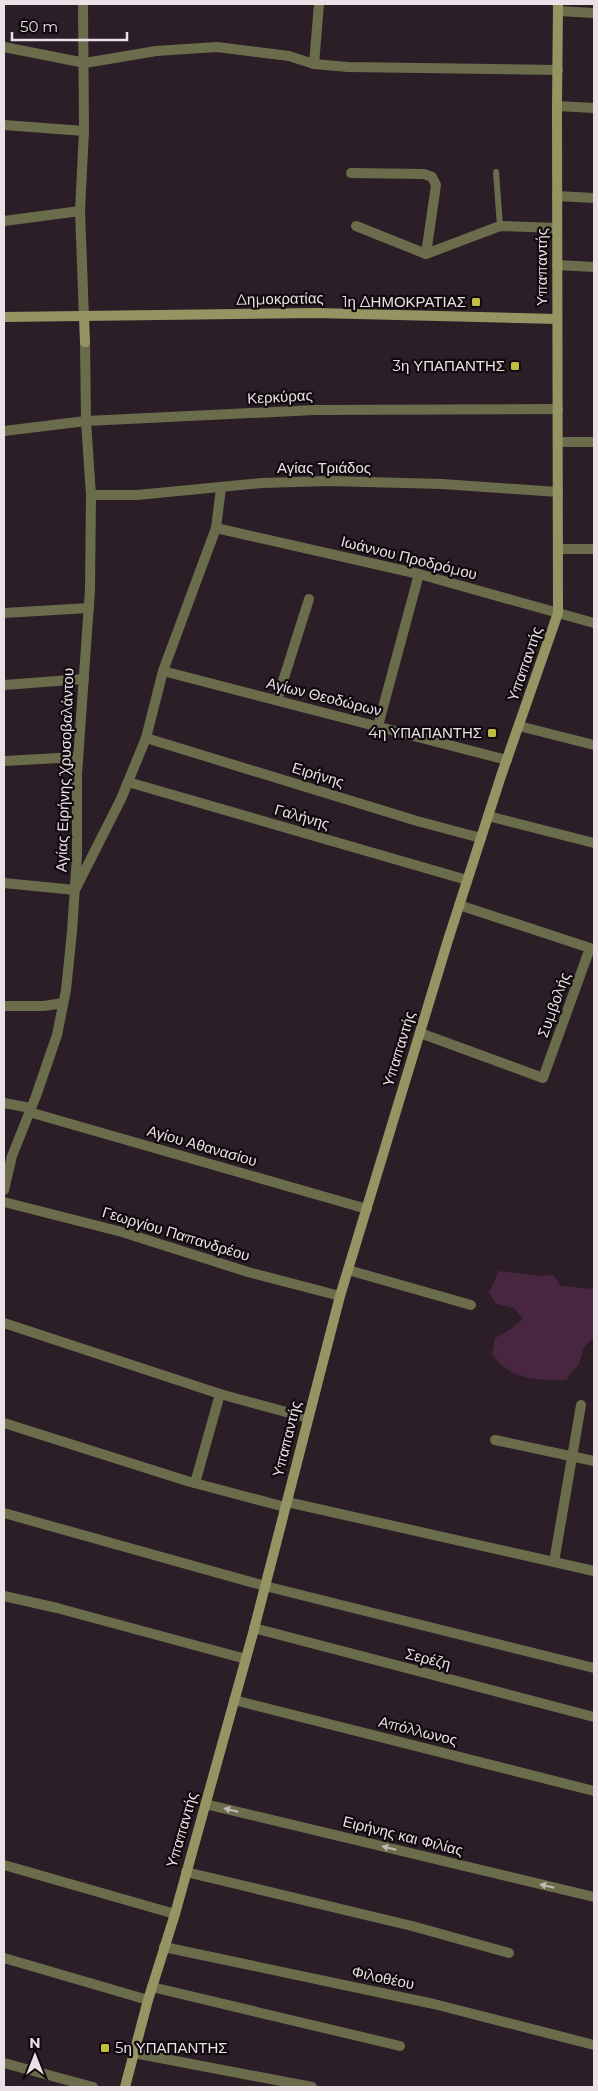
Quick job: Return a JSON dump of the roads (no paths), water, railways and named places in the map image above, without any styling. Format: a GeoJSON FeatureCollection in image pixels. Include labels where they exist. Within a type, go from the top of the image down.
{"type":"FeatureCollection","features":[{"type":"Feature","properties":{"kind":"street"},"geometry":{"type":"LineString","coordinates":[[83,4],[85,63],[80,211],[84,318]]}},
{"type":"Feature","properties":{"kind":"street"},"geometry":{"type":"LineString","coordinates":[[314,64],[319,4]]}},
{"type":"Feature","properties":{"kind":"street"},"geometry":{"type":"LineString","coordinates":[[558,8],[594,13]]}},
{"type":"Feature","properties":{"kind":"street","name":"Υπαπαντής"},"geometry":{"type":"LineString","coordinates":[[125,2087],[148,2000],[175,1914],[246,1659],[340,1296],[459,905],[558,613],[558,8]]}},
{"type":"Feature","properties":{"kind":"street"},"geometry":{"type":"LineString","coordinates":[[4,46],[85,63],[156,51],[217,47],[289,56],[314,64],[411,69],[558,70]]}},
{"type":"Feature","properties":{"kind":"street"},"geometry":{"type":"LineString","coordinates":[[557,106],[594,108]]}},
{"type":"Feature","properties":{"kind":"street"},"geometry":{"type":"LineString","coordinates":[[4,125],[84,130]]}},
{"type":"Feature","properties":{"kind":"street"},"geometry":{"type":"LineString","coordinates":[[350,174],[424,174],[432,177],[436,185],[426,254]]}},
{"type":"Feature","properties":{"kind":"street"},"geometry":{"type":"LineString","coordinates":[[557,196],[594,198]]}},
{"type":"Feature","properties":{"kind":"street"},"geometry":{"type":"LineString","coordinates":[[4,221],[80,211]]}},
{"type":"Feature","properties":{"kind":"street"},"geometry":{"type":"LineString","coordinates":[[356,226],[426,254],[500,226],[557,228]]}},
{"type":"Feature","properties":{"kind":"street"},"geometry":{"type":"LineString","coordinates":[[558,265],[594,267]]}},
{"type":"Feature","properties":{"kind":"street","name":"Δημοκρατίας"},"geometry":{"type":"LineString","coordinates":[[4,317],[84,318],[316,313],[557,319]]}},
{"type":"Feature","properties":{"kind":"street","name":"Αγίας Ειρήνης Χρυσοβαλάντου"},"geometry":{"type":"LineString","coordinates":[[4,1190],[12,1156],[57,1035],[72,932],[75,890],[78,757],[89,608],[91,495],[86,421],[84,318]]}},
{"type":"Feature","properties":{"kind":"street","name":"Κερκύρας"},"geometry":{"type":"LineString","coordinates":[[4,431],[86,421],[315,410],[558,409]]}},
{"type":"Feature","properties":{"kind":"street"},"geometry":{"type":"LineString","coordinates":[[558,442],[594,442]]}},
{"type":"Feature","properties":{"kind":"street","name":"Αγίας Τριάδος"},"geometry":{"type":"LineString","coordinates":[[91,495],[137,496],[262,483],[329,481],[442,484],[558,492]]}},
{"type":"Feature","properties":{"kind":"street"},"geometry":{"type":"LineString","coordinates":[[4,883],[75,890],[128,782],[146,738],[163,671],[216,528],[221,488]]}},
{"type":"Feature","properties":{"kind":"street","name":"Ιωάννου Προδρόμου"},"geometry":{"type":"LineString","coordinates":[[216,528],[418,574],[594,622]]}},
{"type":"Feature","properties":{"kind":"street"},"geometry":{"type":"LineString","coordinates":[[558,549],[594,549]]}},
{"type":"Feature","properties":{"kind":"street"},"geometry":{"type":"LineString","coordinates":[[378,726],[418,574]]}},
{"type":"Feature","properties":{"kind":"street"},"geometry":{"type":"LineString","coordinates":[[277,700],[309,600]]}},
{"type":"Feature","properties":{"kind":"street"},"geometry":{"type":"LineString","coordinates":[[4,613],[89,608]]}},
{"type":"Feature","properties":{"kind":"street","name":"Αγίων Θεοδώρων"},"geometry":{"type":"LineString","coordinates":[[163,671],[507,760]]}},
{"type":"Feature","properties":{"kind":"street"},"geometry":{"type":"LineString","coordinates":[[4,685],[84,679]]}},
{"type":"Feature","properties":{"kind":"street"},"geometry":{"type":"LineString","coordinates":[[519,726],[594,745]]}},
{"type":"Feature","properties":{"kind":"street","name":"Ειρήνης"},"geometry":{"type":"LineString","coordinates":[[146,738],[417,821],[481,838]]}},
{"type":"Feature","properties":{"kind":"street"},"geometry":{"type":"LineString","coordinates":[[4,761],[78,757]]}},
{"type":"Feature","properties":{"kind":"street","name":"Γαλήνης"},"geometry":{"type":"LineString","coordinates":[[128,782],[468,880]]}},
{"type":"Feature","properties":{"kind":"street"},"geometry":{"type":"LineString","coordinates":[[488,816],[594,843]]}},
{"type":"Feature","properties":{"kind":"street","name":"Συμβολής"},"geometry":{"type":"LineString","coordinates":[[420,1033],[543,1078],[590,948],[459,905]]}},
{"type":"Feature","properties":{"kind":"street"},"geometry":{"type":"LineString","coordinates":[[4,1006],[44,1006],[63,1003]]}},
{"type":"Feature","properties":{"kind":"street","name":"Αγίου Αθανασίου"},"geometry":{"type":"LineString","coordinates":[[4,1103],[367,1209]]}},
{"type":"Feature","properties":{"kind":"street","name":"Γεωργίου Παπανδρέου"},"geometry":{"type":"LineString","coordinates":[[4,1202],[122,1232],[248,1272],[340,1296]]}},
{"type":"Feature","properties":{"kind":"street"},"geometry":{"type":"LineString","coordinates":[[348,1270],[471,1305]]}},
{"type":"Feature","properties":{"kind":"street"},"geometry":{"type":"LineString","coordinates":[[4,1323],[220,1394],[308,1418]]}},
{"type":"Feature","properties":{"kind":"street"},"geometry":{"type":"LineString","coordinates":[[196,1483],[220,1394]]}},
{"type":"Feature","properties":{"kind":"street"},"geometry":{"type":"LineString","coordinates":[[554,1562],[581,1405]]}},
{"type":"Feature","properties":{"kind":"street"},"geometry":{"type":"LineString","coordinates":[[4,1423],[196,1483],[594,1570]]}},
{"type":"Feature","properties":{"kind":"street"},"geometry":{"type":"LineString","coordinates":[[495,1440],[594,1461]]}},
{"type":"Feature","properties":{"kind":"street"},"geometry":{"type":"LineString","coordinates":[[4,1513],[265,1586],[594,1668]]}},
{"type":"Feature","properties":{"kind":"street"},"geometry":{"type":"LineString","coordinates":[[4,1596],[57,1608],[246,1659]]}},
{"type":"Feature","properties":{"kind":"street","name":"Σερέζη"},"geometry":{"type":"LineString","coordinates":[[254,1628],[594,1717]]}},
{"type":"Feature","properties":{"kind":"street","name":"Απόλλωνος"},"geometry":{"type":"LineString","coordinates":[[234,1700],[594,1791]]}},
{"type":"Feature","properties":{"kind":"street","name":"Ειρήνης και Φιλίας"},"geometry":{"type":"LineString","coordinates":[[205,1804],[594,1897]]}},
{"type":"Feature","properties":{"kind":"street"},"geometry":{"type":"LineString","coordinates":[[4,1865],[175,1914]]}},
{"type":"Feature","properties":{"kind":"street"},"geometry":{"type":"LineString","coordinates":[[186,1872],[412,1926],[509,1953]]}},
{"type":"Feature","properties":{"kind":"street","name":"Φιλοθέου"},"geometry":{"type":"LineString","coordinates":[[164,1947],[434,2004],[594,2045]]}},
{"type":"Feature","properties":{"kind":"street"},"geometry":{"type":"LineString","coordinates":[[4,1958],[148,2000]]}},
{"type":"Feature","properties":{"kind":"street"},"geometry":{"type":"LineString","coordinates":[[152,1987],[400,2046]]}},
{"type":"Feature","properties":{"kind":"street"},"geometry":{"type":"LineString","coordinates":[[134,2053],[312,2087]]}},
{"type":"Feature","properties":{"kind":"street"},"geometry":{"type":"LineString","coordinates":[[4,2062],[93,2087]]}},
{"type":"Feature","properties":{"kind":"lane"},"geometry":{"type":"LineString","coordinates":[[496,172],[500,226]]}},
{"type":"Feature","properties":{"kind":"place","name":"1η ΔΗΜΟΚΡΑΤΙΑΣ"},"geometry":{"type":"Point","coordinates":[476,302]}},
{"type":"Feature","properties":{"kind":"place","name":"3η ΥΠΑΠΑΝΤΗΣ"},"geometry":{"type":"Point","coordinates":[515,366]}},
{"type":"Feature","properties":{"kind":"place","name":"4η ΥΠΑΠΑΝΤΗΣ"},"geometry":{"type":"Point","coordinates":[492,733]}},
{"type":"Feature","properties":{"kind":"place","name":"5η ΥΠΑΠΑΝΤΗΣ"},"geometry":{"type":"Point","coordinates":[105,2048]}}]}
